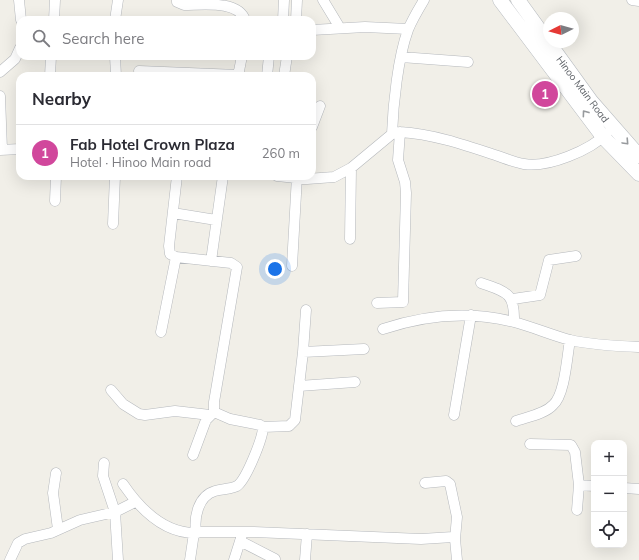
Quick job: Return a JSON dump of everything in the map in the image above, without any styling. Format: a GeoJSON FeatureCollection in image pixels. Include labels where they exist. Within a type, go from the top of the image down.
{"type":"FeatureCollection","features":[{"type":"Feature","properties":{"kind":"main road","name":"Hinoo Main Road"},"geometry":{"type":"LineString","coordinates":[[500,0],[608,132],[639,174]]}},
{"type":"Feature","properties":{"kind":"main road","name":"Hinoo Main Road"},"geometry":{"type":"LineString","coordinates":[[518,0],[573,76],[608,132],[639,156]]}},
{"type":"Feature","properties":{"kind":"street"},"geometry":{"type":"LineString","coordinates":[[19,0],[21,16]]}},
{"type":"Feature","properties":{"kind":"street"},"geometry":{"type":"LineString","coordinates":[[54,16],[55,0]]}},
{"type":"Feature","properties":{"kind":"street"},"geometry":{"type":"LineString","coordinates":[[116,16],[118,0]]}},
{"type":"Feature","properties":{"kind":"street"},"geometry":{"type":"LineString","coordinates":[[177,0],[177,2],[184,5],[221,5],[235,7],[241,5],[244,16]]}},
{"type":"Feature","properties":{"kind":"street"},"geometry":{"type":"LineString","coordinates":[[283,16],[284,0]]}},
{"type":"Feature","properties":{"kind":"street"},"geometry":{"type":"LineString","coordinates":[[296,16],[297,0]]}},
{"type":"Feature","properties":{"kind":"street"},"geometry":{"type":"LineString","coordinates":[[323,0],[340,28]]}},
{"type":"Feature","properties":{"kind":"street"},"geometry":{"type":"LineString","coordinates":[[377,303],[403,302],[406,193],[405,182],[398,160],[396,133],[401,57],[408,29],[424,0]]}},
{"type":"Feature","properties":{"kind":"street"},"geometry":{"type":"LineString","coordinates":[[632,0],[639,1]]}},
{"type":"Feature","properties":{"kind":"street"},"geometry":{"type":"LineString","coordinates":[[316,30],[340,28],[408,29]]}},
{"type":"Feature","properties":{"kind":"street"},"geometry":{"type":"LineString","coordinates":[[0,72],[16,57]]}},
{"type":"Feature","properties":{"kind":"street"},"geometry":{"type":"LineString","coordinates":[[401,57],[468,62]]}},
{"type":"Feature","properties":{"kind":"street"},"geometry":{"type":"LineString","coordinates":[[50,72],[52,60]]}},
{"type":"Feature","properties":{"kind":"street"},"geometry":{"type":"LineString","coordinates":[[115,60],[116,72]]}},
{"type":"Feature","properties":{"kind":"street"},"geometry":{"type":"LineString","coordinates":[[239,72],[241,60]]}},
{"type":"Feature","properties":{"kind":"street"},"geometry":{"type":"LineString","coordinates":[[268,72],[269,60]]}},
{"type":"Feature","properties":{"kind":"street"},"geometry":{"type":"LineString","coordinates":[[285,72],[286,60]]}},
{"type":"Feature","properties":{"kind":"street"},"geometry":{"type":"LineString","coordinates":[[139,71],[164,72]]}},
{"type":"Feature","properties":{"kind":"street"},"geometry":{"type":"LineString","coordinates":[[0,96],[1,150],[16,150]]}},
{"type":"Feature","properties":{"kind":"street"},"geometry":{"type":"LineString","coordinates":[[316,116],[320,106]]}},
{"type":"Feature","properties":{"kind":"street"},"geometry":{"type":"LineString","coordinates":[[316,179],[334,177],[350,168],[396,133],[420,134],[454,142],[530,165],[544,163],[572,154],[592,145],[608,132]]}},
{"type":"Feature","properties":{"kind":"street"},"geometry":{"type":"LineString","coordinates":[[350,168],[350,239]]}},
{"type":"Feature","properties":{"kind":"street"},"geometry":{"type":"LineString","coordinates":[[55,201],[56,180]]}},
{"type":"Feature","properties":{"kind":"street"},"geometry":{"type":"LineString","coordinates":[[113,224],[115,180]]}},
{"type":"Feature","properties":{"kind":"street"},"geometry":{"type":"LineString","coordinates":[[177,180],[169,250],[172,255],[176,257],[231,263],[237,267],[212,414],[193,455]]}},
{"type":"Feature","properties":{"kind":"street"},"geometry":{"type":"LineString","coordinates":[[211,261],[222,180]]}},
{"type":"Feature","properties":{"kind":"street"},"geometry":{"type":"LineString","coordinates":[[292,266],[297,180]]}},
{"type":"Feature","properties":{"kind":"street"},"geometry":{"type":"LineString","coordinates":[[173,213],[216,220]]}},
{"type":"Feature","properties":{"kind":"street"},"geometry":{"type":"LineString","coordinates":[[513,299],[540,295],[550,260],[576,256]]}},
{"type":"Feature","properties":{"kind":"street"},"geometry":{"type":"LineString","coordinates":[[161,332],[176,257]]}},
{"type":"Feature","properties":{"kind":"street"},"geometry":{"type":"LineString","coordinates":[[481,283],[505,291],[513,299],[514,322]]}},
{"type":"Feature","properties":{"kind":"street"},"geometry":{"type":"LineString","coordinates":[[111,390],[123,404],[139,414],[145,415],[175,411],[212,414],[263,427],[292,424],[296,415],[306,310]]}},
{"type":"Feature","properties":{"kind":"street"},"geometry":{"type":"LineString","coordinates":[[454,415],[471,316]]}},
{"type":"Feature","properties":{"kind":"street"},"geometry":{"type":"LineString","coordinates":[[383,329],[418,319],[471,316],[514,322],[570,340],[613,346],[639,347]]}},
{"type":"Feature","properties":{"kind":"street"},"geometry":{"type":"LineString","coordinates":[[516,421],[544,411],[553,406],[557,401],[563,383],[570,340]]}},
{"type":"Feature","properties":{"kind":"street"},"geometry":{"type":"LineString","coordinates":[[303,352],[364,349]]}},
{"type":"Feature","properties":{"kind":"street"},"geometry":{"type":"LineString","coordinates":[[299,386],[355,382]]}},
{"type":"Feature","properties":{"kind":"street"},"geometry":{"type":"LineString","coordinates":[[190,560],[197,512],[202,502],[210,493],[234,487],[242,480],[263,427]]}},
{"type":"Feature","properties":{"kind":"street"},"geometry":{"type":"LineString","coordinates":[[530,444],[571,446],[575,452],[578,485],[577,510]]}},
{"type":"Feature","properties":{"kind":"street"},"geometry":{"type":"LineString","coordinates":[[104,463],[103,476],[115,512],[118,560]]}},
{"type":"Feature","properties":{"kind":"street"},"geometry":{"type":"LineString","coordinates":[[56,473],[53,493],[58,529]]}},
{"type":"Feature","properties":{"kind":"street"},"geometry":{"type":"LineString","coordinates":[[425,483],[446,481],[450,484],[457,517],[455,539],[457,560]]}},
{"type":"Feature","properties":{"kind":"street"},"geometry":{"type":"LineString","coordinates":[[123,484],[135,502],[152,518],[170,528],[195,533],[241,536],[307,534],[421,539],[448,537],[455,539]]}},
{"type":"Feature","properties":{"kind":"street"},"geometry":{"type":"LineString","coordinates":[[578,485],[591,486]]}},
{"type":"Feature","properties":{"kind":"street"},"geometry":{"type":"LineString","coordinates":[[627,488],[639,489]]}},
{"type":"Feature","properties":{"kind":"street"},"geometry":{"type":"LineString","coordinates":[[10,560],[15,548],[21,541],[80,520],[115,512],[135,502]]}},
{"type":"Feature","properties":{"kind":"street"},"geometry":{"type":"LineString","coordinates":[[305,560],[307,534]]}},
{"type":"Feature","properties":{"kind":"street"},"geometry":{"type":"LineString","coordinates":[[241,536],[275,559]]}},
{"type":"Feature","properties":{"kind":"street"},"geometry":{"type":"LineString","coordinates":[[234,560],[241,536]]}},
{"type":"Feature","properties":{"kind":"place","name":"Fab Hotel Crown Plaza"},"geometry":{"type":"Point","coordinates":[545,94]}}]}
